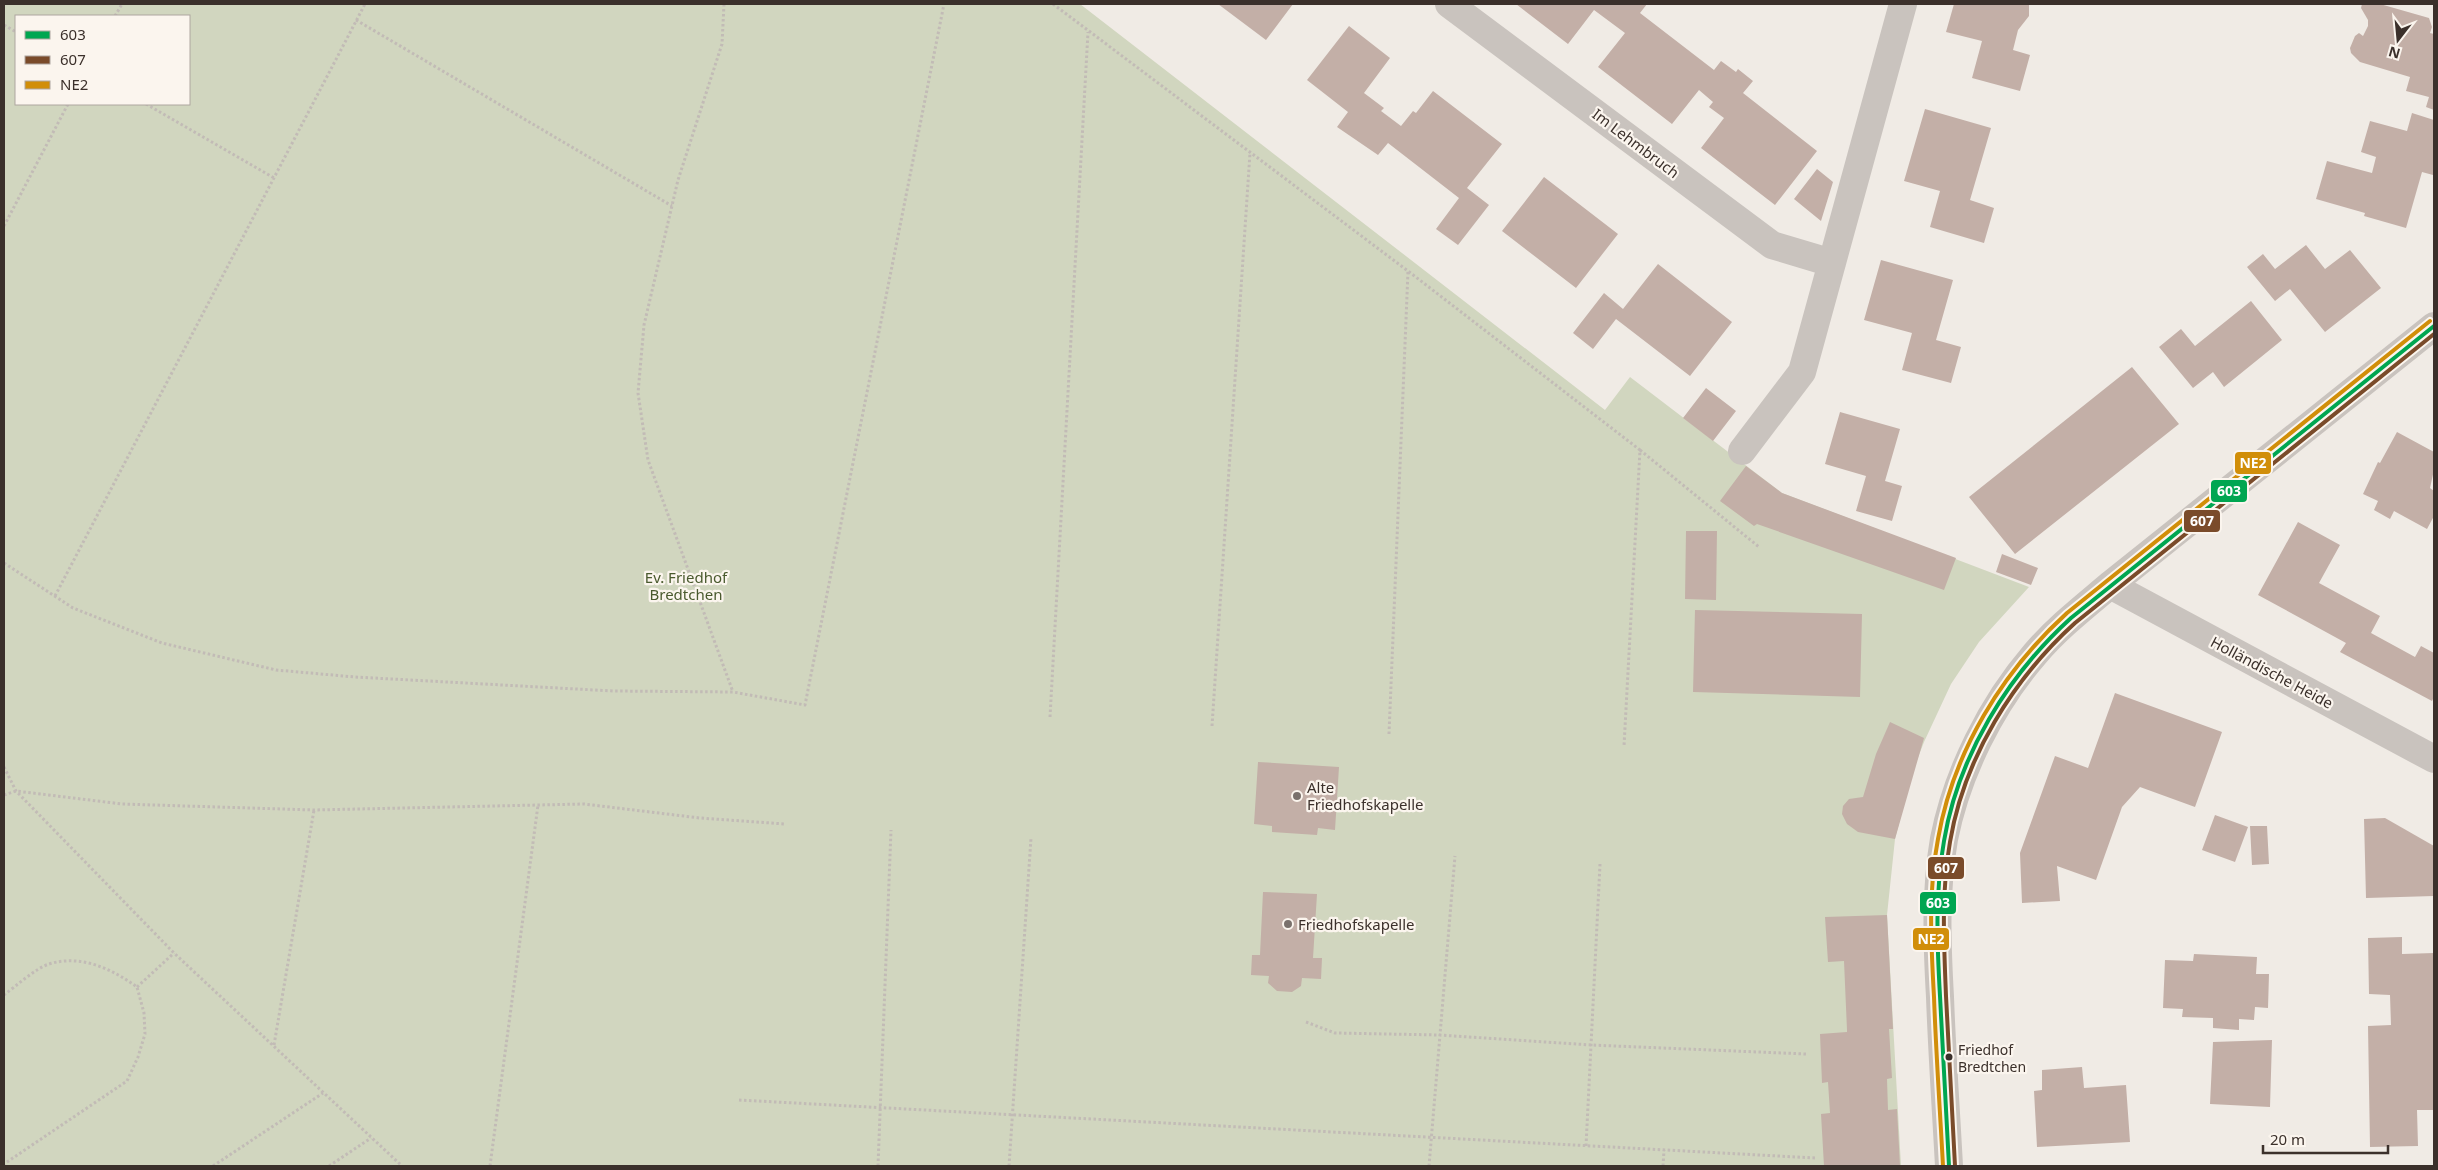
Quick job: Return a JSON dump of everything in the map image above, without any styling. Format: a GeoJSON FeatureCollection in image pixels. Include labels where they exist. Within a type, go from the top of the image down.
{"type":"FeatureCollection","features":[{"type":"Feature","properties":{"kind":"street","name":"Im Lehmbruch"},"geometry":{"type":"LineString","coordinates":[[1449,4],[1772,245],[1832,262]]}},
{"type":"Feature","properties":{"kind":"street"},"geometry":{"type":"LineString","coordinates":[[1742,451],[1802,372],[1903,4]]}},
{"type":"Feature","properties":{"kind":"street"},"geometry":{"type":"LineString","coordinates":[[1949,1166],[1937,923],[1944,839],[1955,797],[1988,722],[2015,680],[2035,654],[2062,626],[2110,585],[2434,326]]}},
{"type":"Feature","properties":{"kind":"street","name":"Holländische Heide"},"geometry":{"type":"LineString","coordinates":[[2110,585],[2434,759]]}},
{"type":"Feature","properties":{"kind":"path"},"geometry":{"type":"LineString","coordinates":[[55,596],[365,4]]}},
{"type":"Feature","properties":{"kind":"path"},"geometry":{"type":"LineString","coordinates":[[724,4],[722,44],[678,180],[644,325],[638,393],[648,460],[733,692]]}},
{"type":"Feature","properties":{"kind":"path"},"geometry":{"type":"LineString","coordinates":[[4,563],[73,608],[162,643],[276,670],[355,677],[613,691],[733,692],[805,705],[944,4]]}},
{"type":"Feature","properties":{"kind":"path"},"geometry":{"type":"LineString","coordinates":[[1054,4],[1088,32],[1408,271],[1640,450],[1759,547]]}},
{"type":"Feature","properties":{"kind":"path"},"geometry":{"type":"LineString","coordinates":[[356,20],[672,206]]}},
{"type":"Feature","properties":{"kind":"path"},"geometry":{"type":"LineString","coordinates":[[4,25],[15,31]]}},
{"type":"Feature","properties":{"kind":"path"},"geometry":{"type":"LineString","coordinates":[[1050,717],[1088,32]]}},
{"type":"Feature","properties":{"kind":"path"},"geometry":{"type":"LineString","coordinates":[[4,226],[67,105]]}},
{"type":"Feature","properties":{"kind":"path"},"geometry":{"type":"LineString","coordinates":[[148,105],[274,178]]}},
{"type":"Feature","properties":{"kind":"path"},"geometry":{"type":"LineString","coordinates":[[1212,726],[1250,153]]}},
{"type":"Feature","properties":{"kind":"path"},"geometry":{"type":"LineString","coordinates":[[1389,734],[1408,271]]}},
{"type":"Feature","properties":{"kind":"path"},"geometry":{"type":"LineString","coordinates":[[1624,746],[1640,450]]}},
{"type":"Feature","properties":{"kind":"path"},"geometry":{"type":"LineString","coordinates":[[4,766],[16,791],[174,953],[402,1166]]}},
{"type":"Feature","properties":{"kind":"path"},"geometry":{"type":"LineString","coordinates":[[4,795],[16,791],[122,804],[314,810],[584,804],[700,818],[785,824]]}},
{"type":"Feature","properties":{"kind":"path"},"geometry":{"type":"LineString","coordinates":[[490,1166],[538,805]]}},
{"type":"Feature","properties":{"kind":"path"},"geometry":{"type":"LineString","coordinates":[[273,1046],[314,810]]}},
{"type":"Feature","properties":{"kind":"path"},"geometry":{"type":"LineString","coordinates":[[878,1166],[882,1108],[891,830]]}},
{"type":"Feature","properties":{"kind":"path"},"geometry":{"type":"LineString","coordinates":[[1009,1166],[1031,838]]}},
{"type":"Feature","properties":{"kind":"path"},"geometry":{"type":"LineString","coordinates":[[1428,1166],[1455,856]]}},
{"type":"Feature","properties":{"kind":"path"},"geometry":{"type":"LineString","coordinates":[[1586,1146],[1600,864]]}},
{"type":"Feature","properties":{"kind":"path"},"geometry":{"type":"LineString","coordinates":[[137,987],[174,953]]}},
{"type":"Feature","properties":{"kind":"path"},"geometry":{"type":"LineString","coordinates":[[4,995],[48,964],[73,960],[97,965],[118,973],[137,987],[144,1013],[145,1034],[138,1057],[127,1081],[4,1164]]}},
{"type":"Feature","properties":{"kind":"path"},"geometry":{"type":"LineString","coordinates":[[1306,1022],[1335,1033],[1439,1035],[1591,1045],[1806,1054]]}},
{"type":"Feature","properties":{"kind":"path"},"geometry":{"type":"LineString","coordinates":[[213,1166],[324,1093]]}},
{"type":"Feature","properties":{"kind":"path"},"geometry":{"type":"LineString","coordinates":[[739,1100],[1815,1158]]}},
{"type":"Feature","properties":{"kind":"path"},"geometry":{"type":"LineString","coordinates":[[328,1166],[371,1138]]}},
{"type":"Feature","properties":{"kind":"path"},"geometry":{"type":"LineString","coordinates":[[1663,1166],[1664,1150]]}},
{"type":"Feature","properties":{"kind":"green space","name":"Ev. Friedhof Bredtchen"},"geometry":{"type":"Polygon","coordinates":[[[4,4],[1080,4],[1605,410],[1630,377],[1782,493],[2029,587],[1979,642],[1951,684],[1912,773],[1895,839],[1887,915],[1901,1166],[4,1166],[4,4]]]}},
{"type":"Feature","properties":{"kind":"building"},"geometry":{"type":"Polygon","coordinates":[[[1218,4],[1293,4],[1266,40],[1218,4]]]}},
{"type":"Feature","properties":{"kind":"building"},"geometry":{"type":"Polygon","coordinates":[[[1516,4],[1647,4],[1640,13],[1714,70],[1721,61],[1736,72],[1738,69],[1753,81],[1743,93],[1817,151],[1775,205],[1701,148],[1724,118],[1709,107],[1713,102],[1699,90],[1672,124],[1598,67],[1625,33],[1594,10],[1568,44],[1516,4]]]}},
{"type":"Feature","properties":{"kind":"building"},"geometry":{"type":"Polygon","coordinates":[[[1954,4],[2029,4],[2029,16],[2018,30],[2013,50],[2030,55],[2020,91],[1972,78],[1982,41],[1946,32],[1954,4]]]}},
{"type":"Feature","properties":{"kind":"building"},"geometry":{"type":"Polygon","coordinates":[[[2362,4],[2380,4],[2429,18],[2432,27],[2430,33],[2434,34],[2434,110],[2426,107],[2429,97],[2406,91],[2410,77],[2360,62],[2351,53],[2350,48],[2355,36],[2359,33],[2363,36],[2368,26],[2368,20],[2361,8],[2362,4]]]}},
{"type":"Feature","properties":{"kind":"building"},"geometry":{"type":"Polygon","coordinates":[[[1349,26],[1390,58],[1364,93],[1384,108],[1381,111],[1401,126],[1413,111],[1416,113],[1433,91],[1502,144],[1467,188],[1489,205],[1458,245],[1436,229],[1459,198],[1388,143],[1378,155],[1337,127],[1348,112],[1307,80],[1349,26]]]}},
{"type":"Feature","properties":{"kind":"building"},"geometry":{"type":"Polygon","coordinates":[[[1925,109],[1991,128],[1970,200],[1994,208],[1984,243],[1930,227],[1940,191],[1904,181],[1925,109]]]}},
{"type":"Feature","properties":{"kind":"building"},"geometry":{"type":"Polygon","coordinates":[[[2412,113],[2434,120],[2434,172],[2433,175],[2422,172],[2406,228],[2364,216],[2365,213],[2316,199],[2327,161],[2372,173],[2376,157],[2361,152],[2370,121],[2407,131],[2412,113]]]}},
{"type":"Feature","properties":{"kind":"building"},"geometry":{"type":"Polygon","coordinates":[[[1817,169],[1833,182],[1821,221],[1794,199],[1817,169]]]}},
{"type":"Feature","properties":{"kind":"building"},"geometry":{"type":"Polygon","coordinates":[[[1544,177],[1618,234],[1576,288],[1502,231],[1544,177]]]}},
{"type":"Feature","properties":{"kind":"building"},"geometry":{"type":"Polygon","coordinates":[[[2306,245],[2325,269],[2350,250],[2381,288],[2325,332],[2290,289],[2275,301],[2247,267],[2263,254],[2275,269],[2306,245]]]}},
{"type":"Feature","properties":{"kind":"building"},"geometry":{"type":"Polygon","coordinates":[[[1881,260],[1953,280],[1936,340],[1961,347],[1951,383],[1902,370],[1912,333],[1864,320],[1881,260]]]}},
{"type":"Feature","properties":{"kind":"building"},"geometry":{"type":"Polygon","coordinates":[[[1658,264],[1732,322],[1690,376],[1616,319],[1593,349],[1573,333],[1604,293],[1623,309],[1658,264]]]}},
{"type":"Feature","properties":{"kind":"building"},"geometry":{"type":"Polygon","coordinates":[[[2251,301],[2282,340],[2224,387],[2213,372],[2193,388],[2159,347],[2181,329],[2195,346],[2251,301]]]}},
{"type":"Feature","properties":{"kind":"building"},"geometry":{"type":"Polygon","coordinates":[[[2132,367],[2179,424],[2015,554],[1969,497],[2132,367]]]}},
{"type":"Feature","properties":{"kind":"building"},"geometry":{"type":"Polygon","coordinates":[[[1706,388],[1736,411],[1713,441],[1683,418],[1706,388]]]}},
{"type":"Feature","properties":{"kind":"building"},"geometry":{"type":"Polygon","coordinates":[[[1840,412],[1900,429],[1885,481],[1902,486],[1892,521],[1856,511],[1866,476],[1825,464],[1840,412]]]}},
{"type":"Feature","properties":{"kind":"building"},"geometry":{"type":"Polygon","coordinates":[[[2397,432],[2434,452],[2434,470],[2430,488],[2434,491],[2434,516],[2427,529],[2394,511],[2390,519],[2374,510],[2378,501],[2363,494],[2378,462],[2380,463],[2397,432]]]}},
{"type":"Feature","properties":{"kind":"building"},"geometry":{"type":"Polygon","coordinates":[[[1746,466],[1782,493],[1956,558],[1944,590],[1757,524],[1754,526],[1720,501],[1746,466]]]}},
{"type":"Feature","properties":{"kind":"building"},"geometry":{"type":"Polygon","coordinates":[[[2298,522],[2340,545],[2319,583],[2380,616],[2371,633],[2415,657],[2421,646],[2434,653],[2434,697],[2432,701],[2340,652],[2346,643],[2258,595],[2298,522]]]}},
{"type":"Feature","properties":{"kind":"building"},"geometry":{"type":"Polygon","coordinates":[[[1686,531],[1717,531],[1716,600],[1685,599],[1686,531]]]}},
{"type":"Feature","properties":{"kind":"building"},"geometry":{"type":"Polygon","coordinates":[[[2002,554],[2038,568],[2031,585],[1996,572],[2002,554]]]}},
{"type":"Feature","properties":{"kind":"building"},"geometry":{"type":"Polygon","coordinates":[[[1695,610],[1862,614],[1860,697],[1693,692],[1695,610]]]}},
{"type":"Feature","properties":{"kind":"building"},"geometry":{"type":"Polygon","coordinates":[[[2115,693],[2222,732],[2195,807],[2140,787],[2122,807],[2096,880],[2057,866],[2060,901],[2022,903],[2020,853],[2055,756],[2088,768],[2115,693]]]}},
{"type":"Feature","properties":{"kind":"building"},"geometry":{"type":"Polygon","coordinates":[[[1890,722],[1924,738],[1895,839],[1858,832],[1847,824],[1842,814],[1843,806],[1849,799],[1863,797],[1876,754],[1890,722]]]}},
{"type":"Feature","properties":{"kind":"building","name":"Alte Friedhofskapelle"},"geometry":{"type":"Polygon","coordinates":[[[1258,762],[1339,767],[1335,830],[1318,828],[1317,835],[1272,832],[1272,826],[1254,824],[1258,762]]]}},
{"type":"Feature","properties":{"kind":"building"},"geometry":{"type":"Polygon","coordinates":[[[2215,815],[2248,827],[2235,862],[2202,850],[2215,815]]]}},
{"type":"Feature","properties":{"kind":"building"},"geometry":{"type":"Polygon","coordinates":[[[2385,818],[2434,846],[2434,896],[2366,898],[2364,819],[2385,818]]]}},
{"type":"Feature","properties":{"kind":"building"},"geometry":{"type":"Polygon","coordinates":[[[2250,826],[2267,826],[2269,864],[2252,865],[2250,826]]]}},
{"type":"Feature","properties":{"kind":"building","name":"Friedhofskapelle"},"geometry":{"type":"Polygon","coordinates":[[[1263,892],[1317,894],[1313,958],[1322,958],[1321,979],[1302,978],[1301,986],[1292,992],[1277,991],[1268,983],[1269,976],[1251,975],[1252,955],[1260,955],[1263,892]]]}},
{"type":"Feature","properties":{"kind":"building"},"geometry":{"type":"Polygon","coordinates":[[[1887,915],[1893,1029],[1889,1029],[1892,1078],[1887,1079],[1888,1110],[1897,1109],[1900,1166],[1824,1166],[1821,1114],[1830,1113],[1828,1082],[1822,1083],[1820,1034],[1847,1032],[1844,961],[1828,962],[1825,917],[1887,915]]]}},
{"type":"Feature","properties":{"kind":"building"},"geometry":{"type":"Polygon","coordinates":[[[2402,937],[2402,954],[2434,953],[2434,1110],[2417,1110],[2418,1146],[2370,1147],[2368,1026],[2391,1025],[2390,995],[2369,994],[2368,938],[2402,937]]]}},
{"type":"Feature","properties":{"kind":"building"},"geometry":{"type":"Polygon","coordinates":[[[2194,954],[2257,957],[2256,974],[2269,974],[2268,1008],[2255,1007],[2254,1020],[2239,1019],[2239,1030],[2213,1028],[2213,1018],[2182,1017],[2183,1009],[2163,1008],[2165,960],[2193,961],[2194,954]]]}},
{"type":"Feature","properties":{"kind":"building"},"geometry":{"type":"Polygon","coordinates":[[[2272,1040],[2270,1107],[2210,1104],[2213,1042],[2272,1040]]]}},
{"type":"Feature","properties":{"kind":"building"},"geometry":{"type":"Polygon","coordinates":[[[2082,1067],[2084,1088],[2126,1085],[2130,1142],[2037,1147],[2034,1091],[2042,1090],[2042,1070],[2082,1067]]]}},
{"type":"Feature","properties":{"kind":"transit line","name":"NE2"},"geometry":{"type":"LineString","coordinates":[[1943,1166],[1932,957],[1933,878],[1938,839],[1955,775],[1968,745],[1984,716],[2002,687],[2022,661],[2043,636],[2067,613],[2430,321]]}},
{"type":"Feature","properties":{"kind":"transit line","name":"603"},"geometry":{"type":"LineString","coordinates":[[1949,1166],[1938,957],[1939,879],[1951,809],[1961,778],[1989,719],[2027,665],[2048,640],[2071,618],[2434,326]]}},
{"type":"Feature","properties":{"kind":"transit line","name":"607"},"geometry":{"type":"LineString","coordinates":[[1955,1166],[1946,996],[1945,880],[1950,842],[1957,811],[1979,751],[1995,722],[2031,669],[2075,623],[2434,334]]}},
{"type":"Feature","properties":{"kind":"place","name":"Alte Friedhofskapelle"},"geometry":{"type":"Point","coordinates":[1297,796]}},
{"type":"Feature","properties":{"kind":"place","name":"Friedhofskapelle"},"geometry":{"type":"Point","coordinates":[1288,924]}},
{"type":"Feature","properties":{"kind":"place","name":"Friedhof Bredtchen"},"geometry":{"type":"Point","coordinates":[1949,1057]}}]}
